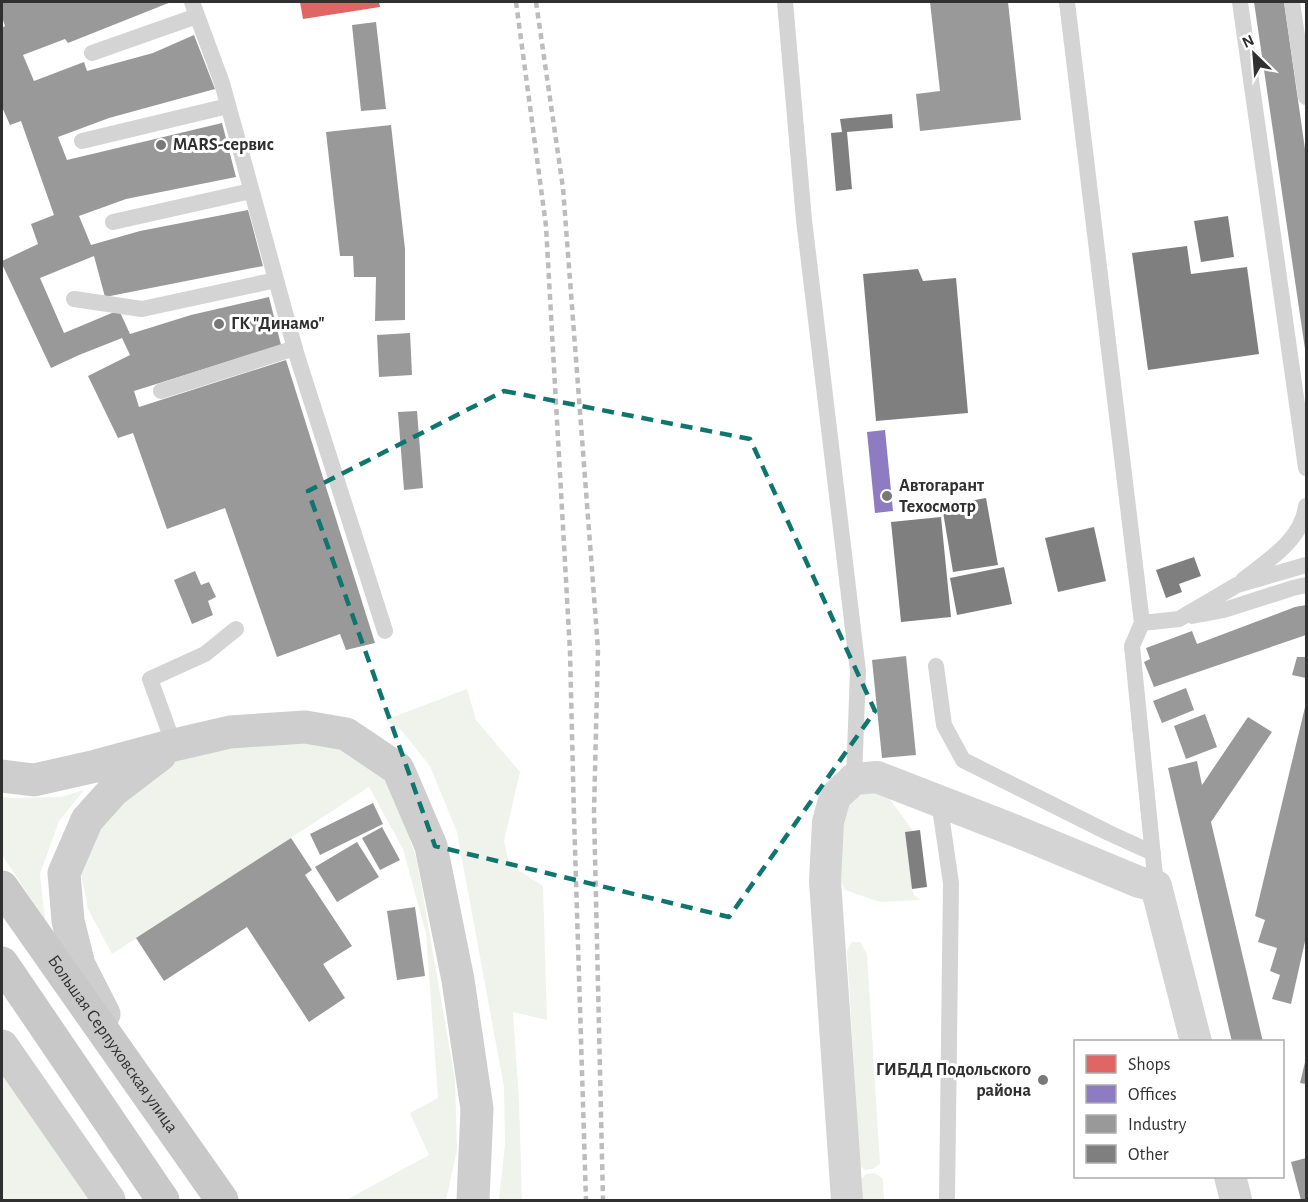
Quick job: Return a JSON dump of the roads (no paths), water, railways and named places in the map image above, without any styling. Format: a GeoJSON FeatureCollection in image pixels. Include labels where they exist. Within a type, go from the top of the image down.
{"type":"FeatureCollection","features":[{"type":"Feature","properties":{"kind":"main road","name":"Большая Серпуховская улица"},"geometry":{"type":"LineString","coordinates":[[2,887],[222,1200]]}},
{"type":"Feature","properties":{"kind":"main road"},"geometry":{"type":"LineString","coordinates":[[2,963],[164,1200]]}},
{"type":"Feature","properties":{"kind":"street"},"geometry":{"type":"LineString","coordinates":[[2,776],[34,780],[230,732],[305,727],[346,734],[398,769],[431,846],[458,980],[477,1108],[473,1200]]}},
{"type":"Feature","properties":{"kind":"street"},"geometry":{"type":"LineString","coordinates":[[145,1093],[79,965],[68,921],[64,873],[87,820],[113,791],[174,745]]}},
{"type":"Feature","properties":{"kind":"street"},"geometry":{"type":"LineString","coordinates":[[847,1200],[825,881],[828,822],[835,797],[854,779],[877,777],[1017,831],[1139,882],[1156,886],[1196,1040]]}},
{"type":"Feature","properties":{"kind":"street"},"geometry":{"type":"LineString","coordinates":[[2,1046],[109,1200]]}},
{"type":"Feature","properties":{"kind":"street"},"geometry":{"type":"LineString","coordinates":[[1230,1178],[1236,1200]]}},
{"type":"Feature","properties":{"kind":"lane"},"geometry":{"type":"LineString","coordinates":[[785,2],[804,220],[858,671],[854,779]]}},
{"type":"Feature","properties":{"kind":"lane"},"geometry":{"type":"LineString","coordinates":[[1067,2],[1142,623],[1132,646],[1156,886]]}},
{"type":"Feature","properties":{"kind":"lane"},"geometry":{"type":"LineString","coordinates":[[1240,2],[1306,468]]}},
{"type":"Feature","properties":{"kind":"lane"},"geometry":{"type":"LineString","coordinates":[[1293,2],[1306,98]]}},
{"type":"Feature","properties":{"kind":"lane"},"geometry":{"type":"LineString","coordinates":[[92,53],[194,9],[222,83],[295,348],[385,631]]}},
{"type":"Feature","properties":{"kind":"lane"},"geometry":{"type":"LineString","coordinates":[[82,141],[228,106]]}},
{"type":"Feature","properties":{"kind":"lane"},"geometry":{"type":"LineString","coordinates":[[113,222],[251,191]]}},
{"type":"Feature","properties":{"kind":"lane"},"geometry":{"type":"LineString","coordinates":[[74,299],[142,309],[276,280]]}},
{"type":"Feature","properties":{"kind":"lane"},"geometry":{"type":"LineString","coordinates":[[161,391],[295,348]]}},
{"type":"Feature","properties":{"kind":"lane"},"geometry":{"type":"LineString","coordinates":[[1179,618],[1237,585],[1288,544],[1305,517],[1306,506]]}},
{"type":"Feature","properties":{"kind":"lane"},"geometry":{"type":"LineString","coordinates":[[1237,585],[1306,565]]}},
{"type":"Feature","properties":{"kind":"lane"},"geometry":{"type":"LineString","coordinates":[[1142,623],[1224,610],[1306,585]]}},
{"type":"Feature","properties":{"kind":"lane"},"geometry":{"type":"LineString","coordinates":[[174,745],[150,679],[205,654],[236,629]]}},
{"type":"Feature","properties":{"kind":"lane"},"geometry":{"type":"LineString","coordinates":[[936,666],[944,725],[963,760],[1153,853]]}},
{"type":"Feature","properties":{"kind":"lane"},"geometry":{"type":"LineString","coordinates":[[939,801],[951,883],[948,1200]]}},
{"type":"Feature","properties":{"kind":"railway"},"geometry":{"type":"LineString","coordinates":[[516,2],[546,226],[570,651],[586,1200]]}},
{"type":"Feature","properties":{"kind":"railway"},"geometry":{"type":"LineString","coordinates":[[536,2],[563,188],[598,649],[594,813],[603,1200]]}},
{"type":"Feature","properties":{"kind":"place","name":"MARS-сервис"},"geometry":{"type":"Point","coordinates":[161,145]}},
{"type":"Feature","properties":{"kind":"place","name":"ГК \"Динамо\""},"geometry":{"type":"Point","coordinates":[219,324]}},
{"type":"Feature","properties":{"kind":"place","name":"Автогарант Техосмотр"},"geometry":{"type":"Point","coordinates":[887,496]}},
{"type":"Feature","properties":{"kind":"place","name":"ГИБДД Подольского района"},"geometry":{"type":"Point","coordinates":[1043,1080]}}]}
